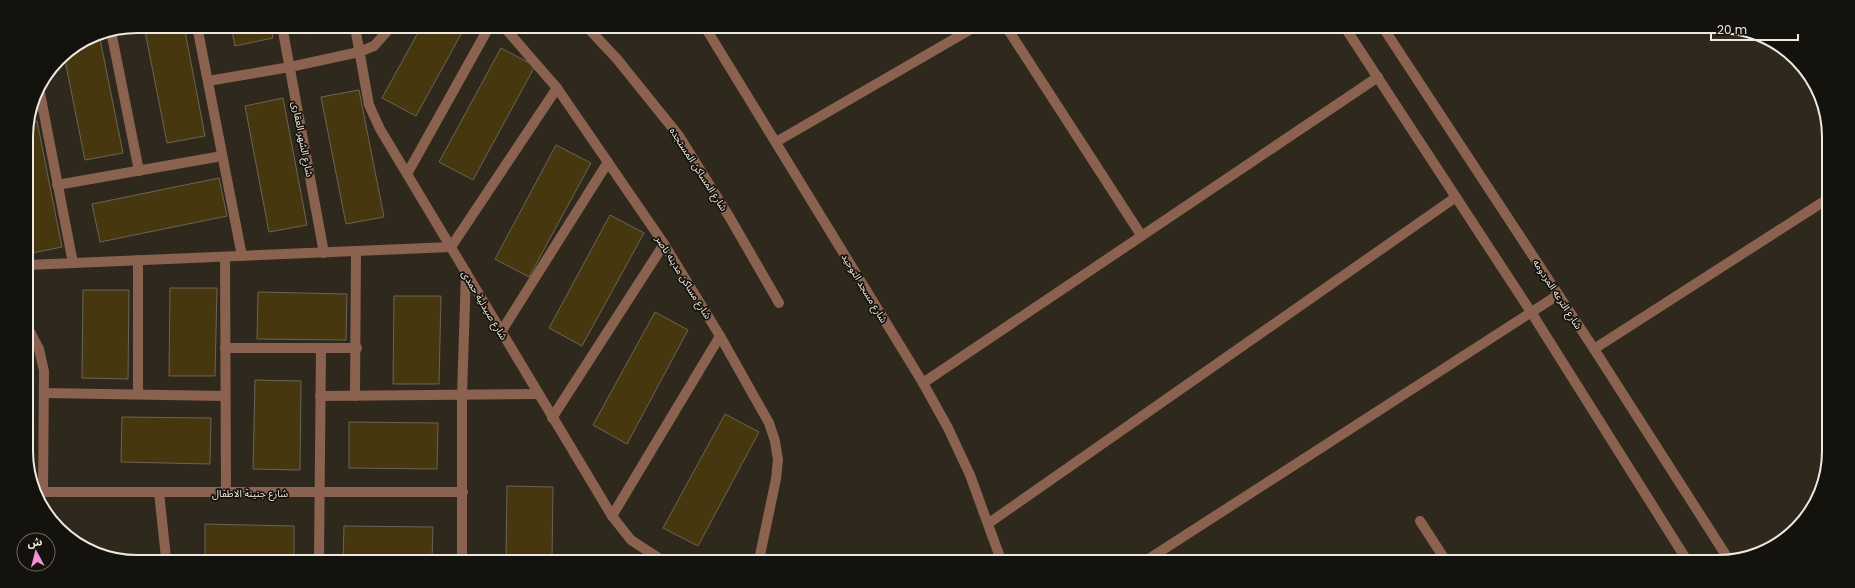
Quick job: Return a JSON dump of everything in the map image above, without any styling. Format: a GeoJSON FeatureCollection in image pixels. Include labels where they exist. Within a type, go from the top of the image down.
{"type":"FeatureCollection","features":[{"type":"Feature","properties":{"kind":"street"},"geometry":{"type":"LineString","coordinates":[[198,33],[242,256]]}},
{"type":"Feature","properties":{"kind":"street","name":"شارع الشهر العقارى"},"geometry":{"type":"LineString","coordinates":[[283,33],[324,253]]}},
{"type":"Feature","properties":{"kind":"street","name":"شارع صيدلية حمدى"},"geometry":{"type":"LineString","coordinates":[[356,33],[369,105],[380,129],[612,516],[631,540],[652,555]]}},
{"type":"Feature","properties":{"kind":"street"},"geometry":{"type":"LineString","coordinates":[[208,81],[290,67],[359,52],[374,46],[386,33]]}},
{"type":"Feature","properties":{"kind":"street"},"geometry":{"type":"LineString","coordinates":[[407,174],[486,33]]}},
{"type":"Feature","properties":{"kind":"street","name":"شارع مساكن مدينه ناصر"},"geometry":{"type":"LineString","coordinates":[[509,33],[557,88],[664,244],[720,336],[769,423],[775,441],[778,460],[776,479],[760,555]]}},
{"type":"Feature","properties":{"kind":"street","name":"شارع المساكن المستجده"},"geometry":{"type":"LineString","coordinates":[[593,33],[617,59],[680,136],[779,303]]}},
{"type":"Feature","properties":{"kind":"street","name":"شارع مسجد التوحيد"},"geometry":{"type":"LineString","coordinates":[[709,33],[948,428],[967,468],[989,523],[999,555]]}},
{"type":"Feature","properties":{"kind":"street"},"geometry":{"type":"LineString","coordinates":[[776,142],[964,33]]}},
{"type":"Feature","properties":{"kind":"street"},"geometry":{"type":"LineString","coordinates":[[1010,33],[1141,235]]}},
{"type":"Feature","properties":{"kind":"street"},"geometry":{"type":"LineString","coordinates":[[1349,33],[1531,312],[1684,555]]}},
{"type":"Feature","properties":{"kind":"street","name":"شارع الترعه المردومه"},"geometry":{"type":"LineString","coordinates":[[1387,33],[1485,181],[1726,555]]}},
{"type":"Feature","properties":{"kind":"street"},"geometry":{"type":"LineString","coordinates":[[112,37],[139,171]]}},
{"type":"Feature","properties":{"kind":"street"},"geometry":{"type":"LineString","coordinates":[[922,383],[1378,77]]}},
{"type":"Feature","properties":{"kind":"street"},"geometry":{"type":"LineString","coordinates":[[33,265],[451,247],[557,88]]}},
{"type":"Feature","properties":{"kind":"street"},"geometry":{"type":"LineString","coordinates":[[38,108],[57,185],[73,263]]}},
{"type":"Feature","properties":{"kind":"street"},"geometry":{"type":"LineString","coordinates":[[57,185],[222,156]]}},
{"type":"Feature","properties":{"kind":"street"},"geometry":{"type":"LineString","coordinates":[[501,332],[608,162]]}},
{"type":"Feature","properties":{"kind":"street"},"geometry":{"type":"LineString","coordinates":[[989,523],[1456,197]]}},
{"type":"Feature","properties":{"kind":"street"},"geometry":{"type":"LineString","coordinates":[[1594,349],[1822,203]]}},
{"type":"Feature","properties":{"kind":"street"},"geometry":{"type":"LineString","coordinates":[[552,418],[664,244]]}},
{"type":"Feature","properties":{"kind":"street"},"geometry":{"type":"LineString","coordinates":[[356,251],[356,396]]}},
{"type":"Feature","properties":{"kind":"street"},"geometry":{"type":"LineString","coordinates":[[225,257],[226,493]]}},
{"type":"Feature","properties":{"kind":"street"},"geometry":{"type":"LineString","coordinates":[[138,260],[138,394]]}},
{"type":"Feature","properties":{"kind":"street"},"geometry":{"type":"LineString","coordinates":[[462,555],[462,395],[466,272]]}},
{"type":"Feature","properties":{"kind":"street"},"geometry":{"type":"LineString","coordinates":[[1155,555],[1558,295]]}},
{"type":"Feature","properties":{"kind":"street"},"geometry":{"type":"LineString","coordinates":[[612,516],[720,336]]}},
{"type":"Feature","properties":{"kind":"street"},"geometry":{"type":"LineString","coordinates":[[33,338],[39,349],[44,371],[40,487]]}},
{"type":"Feature","properties":{"kind":"street"},"geometry":{"type":"LineString","coordinates":[[225,348],[356,348]]}},
{"type":"Feature","properties":{"kind":"street"},"geometry":{"type":"LineString","coordinates":[[319,555],[321,348]]}},
{"type":"Feature","properties":{"kind":"street"},"geometry":{"type":"LineString","coordinates":[[44,393],[226,396]]}},
{"type":"Feature","properties":{"kind":"street"},"geometry":{"type":"LineString","coordinates":[[320,396],[538,394]]}},
{"type":"Feature","properties":{"kind":"street","name":"شارع جنينة الاطفال"},"geometry":{"type":"LineString","coordinates":[[42,492],[463,492]]}},
{"type":"Feature","properties":{"kind":"street"},"geometry":{"type":"LineString","coordinates":[[160,492],[166,555]]}},
{"type":"Feature","properties":{"kind":"street"},"geometry":{"type":"LineString","coordinates":[[1420,521],[1442,555]]}},
{"type":"Feature","properties":{"kind":"building"},"geometry":{"type":"Polygon","coordinates":[[[145,33],[185,33],[205,136],[167,143],[145,33]]]}},
{"type":"Feature","properties":{"kind":"building"},"geometry":{"type":"Polygon","coordinates":[[[232,33],[272,33],[273,38],[235,46],[232,33]]]}},
{"type":"Feature","properties":{"kind":"building"},"geometry":{"type":"Polygon","coordinates":[[[418,33],[462,33],[416,116],[382,98],[418,33]]]}},
{"type":"Feature","properties":{"kind":"building"},"geometry":{"type":"Polygon","coordinates":[[[100,40],[123,153],[85,160],[66,62],[85,47],[100,40]]]}},
{"type":"Feature","properties":{"kind":"building"},"geometry":{"type":"Polygon","coordinates":[[[501,48],[535,66],[473,180],[439,162],[501,48]]]}},
{"type":"Feature","properties":{"kind":"building"},"geometry":{"type":"Polygon","coordinates":[[[359,90],[384,217],[346,224],[321,97],[359,90]]]}},
{"type":"Feature","properties":{"kind":"building"},"geometry":{"type":"Polygon","coordinates":[[[283,98],[307,225],[269,232],[245,106],[283,98]]]}},
{"type":"Feature","properties":{"kind":"building"},"geometry":{"type":"Polygon","coordinates":[[[34,121],[37,121],[62,247],[33,253],[33,131],[34,121]]]}},
{"type":"Feature","properties":{"kind":"building"},"geometry":{"type":"Polygon","coordinates":[[[556,145],[591,163],[529,277],[495,259],[556,145]]]}},
{"type":"Feature","properties":{"kind":"building"},"geometry":{"type":"Polygon","coordinates":[[[219,178],[227,216],[100,242],[92,204],[219,178]]]}},
{"type":"Feature","properties":{"kind":"building"},"geometry":{"type":"Polygon","coordinates":[[[610,215],[644,233],[582,346],[549,328],[610,215]]]}},
{"type":"Feature","properties":{"kind":"building"},"geometry":{"type":"Polygon","coordinates":[[[170,288],[217,288],[215,376],[169,376],[170,288]]]}},
{"type":"Feature","properties":{"kind":"building"},"geometry":{"type":"Polygon","coordinates":[[[83,290],[129,290],[128,379],[82,378],[83,290]]]}},
{"type":"Feature","properties":{"kind":"building"},"geometry":{"type":"Polygon","coordinates":[[[258,292],[347,294],[346,340],[257,339],[258,292]]]}},
{"type":"Feature","properties":{"kind":"building"},"geometry":{"type":"Polygon","coordinates":[[[394,296],[441,296],[439,384],[393,384],[394,296]]]}},
{"type":"Feature","properties":{"kind":"building"},"geometry":{"type":"Polygon","coordinates":[[[655,312],[688,330],[627,444],[593,425],[655,312]]]}},
{"type":"Feature","properties":{"kind":"building"},"geometry":{"type":"Polygon","coordinates":[[[255,380],[301,381],[300,470],[253,469],[255,380]]]}},
{"type":"Feature","properties":{"kind":"building"},"geometry":{"type":"Polygon","coordinates":[[[725,414],[759,432],[698,546],[663,528],[725,414]]]}},
{"type":"Feature","properties":{"kind":"building"},"geometry":{"type":"Polygon","coordinates":[[[122,417],[211,418],[210,464],[121,462],[122,417]]]}},
{"type":"Feature","properties":{"kind":"building"},"geometry":{"type":"Polygon","coordinates":[[[349,422],[438,423],[437,469],[349,468],[349,422]]]}},
{"type":"Feature","properties":{"kind":"building"},"geometry":{"type":"Polygon","coordinates":[[[507,486],[553,487],[552,555],[506,555],[507,486]]]}},
{"type":"Feature","properties":{"kind":"building"},"geometry":{"type":"Polygon","coordinates":[[[205,524],[294,526],[294,555],[205,555],[205,524]]]}},
{"type":"Feature","properties":{"kind":"building"},"geometry":{"type":"Polygon","coordinates":[[[344,526],[433,527],[432,555],[343,555],[344,526]]]}}]}
